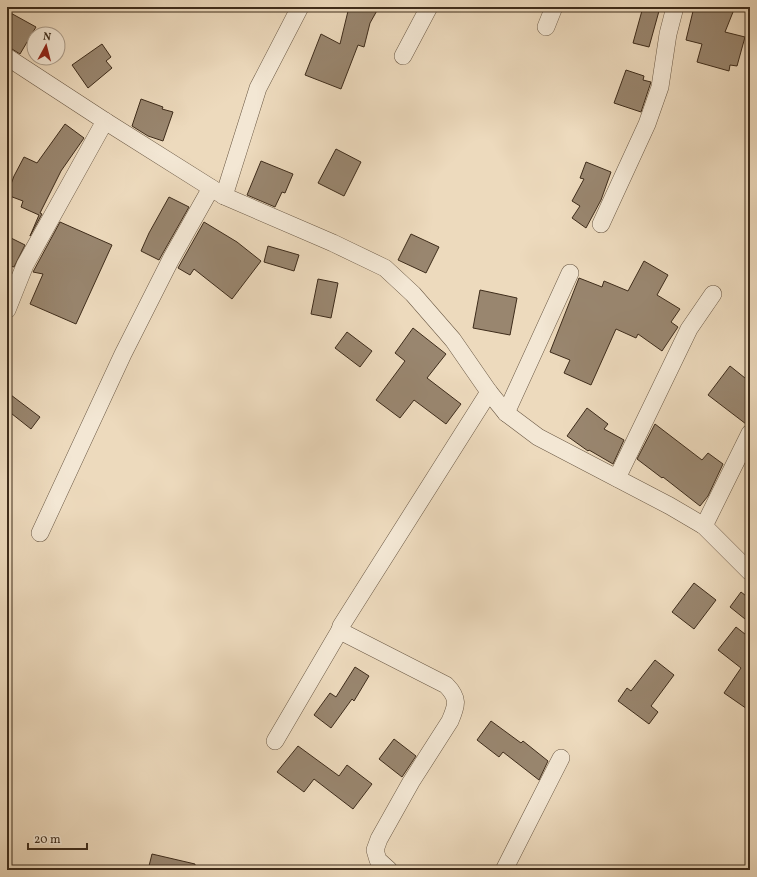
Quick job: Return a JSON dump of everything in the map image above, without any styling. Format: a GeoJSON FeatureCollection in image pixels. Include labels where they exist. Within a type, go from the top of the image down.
{"type":"FeatureCollection","features":[{"type":"Feature","properties":{"kind":"street"},"geometry":{"type":"LineString","coordinates":[[40,533],[123,354],[171,259],[218,192],[258,88],[300,7]]}},
{"type":"Feature","properties":{"kind":"street"},"geometry":{"type":"LineString","coordinates":[[403,56],[429,7]]}},
{"type":"Feature","properties":{"kind":"street"},"geometry":{"type":"LineString","coordinates":[[546,27],[554,7]]}},
{"type":"Feature","properties":{"kind":"street"},"geometry":{"type":"LineString","coordinates":[[601,224],[647,124],[660,87],[668,34],[675,7]]}},
{"type":"Feature","properties":{"kind":"street"},"geometry":{"type":"LineString","coordinates":[[8,59],[218,192],[332,242],[385,268],[413,294],[453,340],[489,392],[506,413],[538,436],[670,506],[704,526],[750,572]]}},
{"type":"Feature","properties":{"kind":"street"},"geometry":{"type":"LineString","coordinates":[[7,310],[25,265],[105,121]]}},
{"type":"Feature","properties":{"kind":"street"},"geometry":{"type":"LineString","coordinates":[[506,413],[570,273]]}},
{"type":"Feature","properties":{"kind":"street"},"geometry":{"type":"LineString","coordinates":[[617,478],[689,330],[712,294]]}},
{"type":"Feature","properties":{"kind":"street"},"geometry":{"type":"LineString","coordinates":[[275,741],[340,630],[340,626],[489,392]]}},
{"type":"Feature","properties":{"kind":"street"},"geometry":{"type":"LineString","coordinates":[[704,526],[750,433]]}},
{"type":"Feature","properties":{"kind":"street"},"geometry":{"type":"LineString","coordinates":[[340,630],[446,685],[454,693],[456,704],[450,721],[411,782],[375,850],[378,860],[389,870]]}},
{"type":"Feature","properties":{"kind":"street"},"geometry":{"type":"LineString","coordinates":[[504,870],[561,758]]}},
{"type":"Feature","properties":{"kind":"building"},"geometry":{"type":"Polygon","coordinates":[[[349,7],[379,7],[370,23],[364,47],[358,45],[341,89],[305,75],[321,34],[340,44],[349,7]]]}},
{"type":"Feature","properties":{"kind":"building"},"geometry":{"type":"Polygon","coordinates":[[[643,7],[659,11],[649,47],[633,43],[643,7]]]}},
{"type":"Feature","properties":{"kind":"building"},"geometry":{"type":"Polygon","coordinates":[[[694,7],[735,7],[725,32],[745,37],[737,66],[730,65],[729,71],[697,62],[702,44],[686,40],[694,7]]]}},
{"type":"Feature","properties":{"kind":"building"},"geometry":{"type":"Polygon","coordinates":[[[7,11],[34,26],[26,26],[26,44],[20,54],[7,47],[7,11]]]}},
{"type":"Feature","properties":{"kind":"building"},"geometry":{"type":"Polygon","coordinates":[[[102,44],[111,57],[106,61],[112,68],[88,88],[72,65],[102,44]]]}},
{"type":"Feature","properties":{"kind":"building"},"geometry":{"type":"Polygon","coordinates":[[[626,70],[644,76],[643,80],[651,82],[641,112],[614,103],[626,70]]]}},
{"type":"Feature","properties":{"kind":"building"},"geometry":{"type":"Polygon","coordinates":[[[141,99],[163,107],[162,109],[173,112],[163,141],[148,136],[132,126],[141,99]]]}},
{"type":"Feature","properties":{"kind":"building"},"geometry":{"type":"Polygon","coordinates":[[[65,124],[84,138],[61,171],[40,213],[42,214],[30,236],[39,215],[21,207],[23,201],[7,195],[14,176],[24,157],[37,163],[65,124]]]}},
{"type":"Feature","properties":{"kind":"building"},"geometry":{"type":"Polygon","coordinates":[[[336,149],[361,162],[344,196],[318,183],[336,149]]]}},
{"type":"Feature","properties":{"kind":"building"},"geometry":{"type":"Polygon","coordinates":[[[261,161],[293,174],[285,193],[282,192],[275,207],[247,195],[261,161]]]}},
{"type":"Feature","properties":{"kind":"building"},"geometry":{"type":"Polygon","coordinates":[[[586,162],[611,172],[601,200],[586,228],[572,218],[580,206],[572,201],[584,179],[580,178],[586,162]]]}},
{"type":"Feature","properties":{"kind":"building"},"geometry":{"type":"Polygon","coordinates":[[[169,197],[189,207],[159,260],[141,251],[169,197]]]}},
{"type":"Feature","properties":{"kind":"building"},"geometry":{"type":"Polygon","coordinates":[[[60,222],[112,245],[76,324],[30,304],[43,274],[33,272],[60,222]]]}},
{"type":"Feature","properties":{"kind":"building"},"geometry":{"type":"Polygon","coordinates":[[[204,222],[237,242],[261,261],[232,299],[194,269],[190,275],[178,268],[204,222]]]}},
{"type":"Feature","properties":{"kind":"building"},"geometry":{"type":"Polygon","coordinates":[[[411,234],[439,247],[426,273],[398,260],[411,234]]]}},
{"type":"Feature","properties":{"kind":"building"},"geometry":{"type":"Polygon","coordinates":[[[7,236],[25,245],[14,267],[7,265],[7,236]]]}},
{"type":"Feature","properties":{"kind":"building"},"geometry":{"type":"Polygon","coordinates":[[[268,246],[299,255],[294,271],[264,262],[268,246]]]}},
{"type":"Feature","properties":{"kind":"building"},"geometry":{"type":"Polygon","coordinates":[[[644,261],[668,275],[657,295],[680,309],[671,322],[678,327],[662,351],[638,334],[636,338],[616,329],[591,385],[564,373],[570,360],[550,352],[579,278],[602,287],[604,281],[628,291],[644,261]]]}},
{"type":"Feature","properties":{"kind":"building"},"geometry":{"type":"Polygon","coordinates":[[[318,279],[338,283],[331,318],[311,314],[318,279]]]}},
{"type":"Feature","properties":{"kind":"building"},"geometry":{"type":"Polygon","coordinates":[[[480,290],[517,298],[510,335],[473,328],[480,290]]]}},
{"type":"Feature","properties":{"kind":"building"},"geometry":{"type":"Polygon","coordinates":[[[413,328],[446,354],[427,378],[461,404],[446,424],[414,400],[400,418],[376,400],[405,361],[395,353],[413,328]]]}},
{"type":"Feature","properties":{"kind":"building"},"geometry":{"type":"Polygon","coordinates":[[[347,332],[372,351],[360,367],[335,348],[347,332]]]}},
{"type":"Feature","properties":{"kind":"building"},"geometry":{"type":"Polygon","coordinates":[[[730,366],[750,382],[750,423],[746,424],[708,395],[730,366]]]}},
{"type":"Feature","properties":{"kind":"building"},"geometry":{"type":"Polygon","coordinates":[[[7,392],[40,417],[31,429],[7,410],[7,392]]]}},
{"type":"Feature","properties":{"kind":"building"},"geometry":{"type":"Polygon","coordinates":[[[587,408],[608,424],[604,429],[624,440],[613,464],[589,450],[588,451],[567,436],[587,408]]]}},
{"type":"Feature","properties":{"kind":"building"},"geometry":{"type":"Polygon","coordinates":[[[655,424],[702,460],[708,453],[723,464],[708,496],[700,506],[637,459],[655,424]]]}},
{"type":"Feature","properties":{"kind":"building"},"geometry":{"type":"Polygon","coordinates":[[[694,583],[716,600],[694,629],[672,612],[694,583]]]}},
{"type":"Feature","properties":{"kind":"building"},"geometry":{"type":"Polygon","coordinates":[[[741,592],[750,599],[750,623],[730,607],[741,592]]]}},
{"type":"Feature","properties":{"kind":"building"},"geometry":{"type":"Polygon","coordinates":[[[736,627],[750,638],[750,711],[724,693],[741,668],[718,650],[736,627]]]}},
{"type":"Feature","properties":{"kind":"building"},"geometry":{"type":"Polygon","coordinates":[[[655,660],[674,675],[651,706],[658,712],[649,724],[618,701],[627,688],[631,691],[655,660]]]}},
{"type":"Feature","properties":{"kind":"building"},"geometry":{"type":"Polygon","coordinates":[[[355,667],[369,676],[354,701],[352,699],[331,728],[314,715],[330,693],[336,697],[355,667]]]}},
{"type":"Feature","properties":{"kind":"building"},"geometry":{"type":"Polygon","coordinates":[[[491,721],[521,743],[523,741],[548,761],[539,780],[503,752],[499,757],[477,740],[491,721]]]}},
{"type":"Feature","properties":{"kind":"building"},"geometry":{"type":"Polygon","coordinates":[[[394,739],[416,756],[402,777],[379,759],[394,739]]]}},
{"type":"Feature","properties":{"kind":"building"},"geometry":{"type":"Polygon","coordinates":[[[298,746],[339,776],[347,765],[372,784],[353,809],[314,779],[304,792],[277,772],[298,746]]]}},
{"type":"Feature","properties":{"kind":"building"},"geometry":{"type":"Polygon","coordinates":[[[152,854],[195,864],[195,870],[148,870],[152,854]]]}}]}
